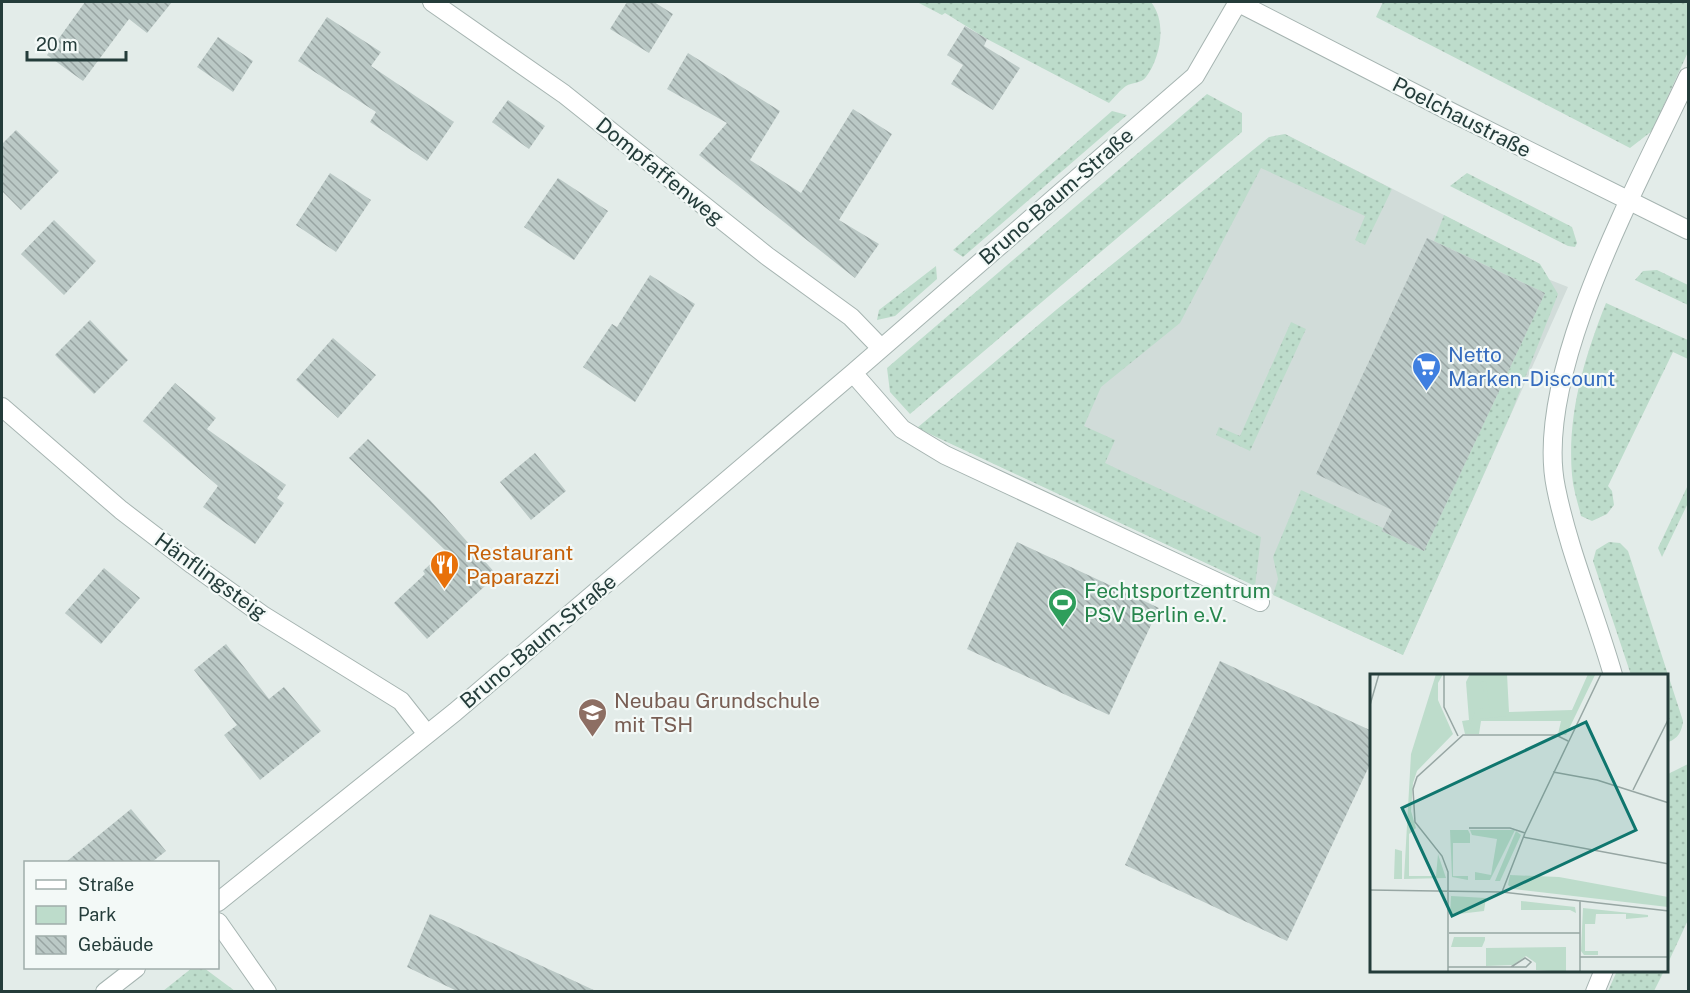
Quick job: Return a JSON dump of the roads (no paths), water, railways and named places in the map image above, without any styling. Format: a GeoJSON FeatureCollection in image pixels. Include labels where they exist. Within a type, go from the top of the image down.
{"type":"FeatureCollection","features":[{"type":"Feature","properties":{"kind":"street","name":"Dompfaffenweg"},"geometry":{"type":"LineString","coordinates":[[432,2],[564,94],[767,256],[851,317],[881,348]]}},
{"type":"Feature","properties":{"kind":"street","name":"Bruno-Baum-Straße"},"geometry":{"type":"LineString","coordinates":[[219,901],[427,734],[853,373],[1195,76],[1237,2]]}},
{"type":"Feature","properties":{"kind":"street","name":"Poelchaustraße"},"geometry":{"type":"LineString","coordinates":[[1237,2],[1689,230]]}},
{"type":"Feature","properties":{"kind":"street"},"geometry":{"type":"LineString","coordinates":[[1613,674],[1578,566],[1556,487],[1553,441],[1560,383],[1570,347],[1600,269],[1689,77]]}},
{"type":"Feature","properties":{"kind":"street"},"geometry":{"type":"LineString","coordinates":[[853,373],[902,429],[926,445],[1260,602]]}},
{"type":"Feature","properties":{"kind":"street","name":"Hänflingsteig"},"geometry":{"type":"LineString","coordinates":[[2,407],[121,510],[202,572],[264,616],[401,701],[427,734]]}},
{"type":"Feature","properties":{"kind":"street"},"geometry":{"type":"LineString","coordinates":[[219,923],[267,992]]}},
{"type":"Feature","properties":{"kind":"street"},"geometry":{"type":"LineString","coordinates":[[105,992],[135,969]]}},
{"type":"Feature","properties":{"kind":"street"},"geometry":{"type":"LineString","coordinates":[[1595,992],[1603,972]]}},
{"type":"Feature","properties":{"kind":"place","name":"Netto Marken-Discount"},"geometry":{"type":"Point","coordinates":[1427,392]}},
{"type":"Feature","properties":{"kind":"place","name":"Restaurant Paparazzi"},"geometry":{"type":"Point","coordinates":[445,590]}},
{"type":"Feature","properties":{"kind":"place","name":"Fechtsportzentrum PSV Berlin e.V."},"geometry":{"type":"Point","coordinates":[1063,628]}},
{"type":"Feature","properties":{"kind":"place","name":"Neubau Grundschule mit TSH"},"geometry":{"type":"Point","coordinates":[593,738]}}]}
